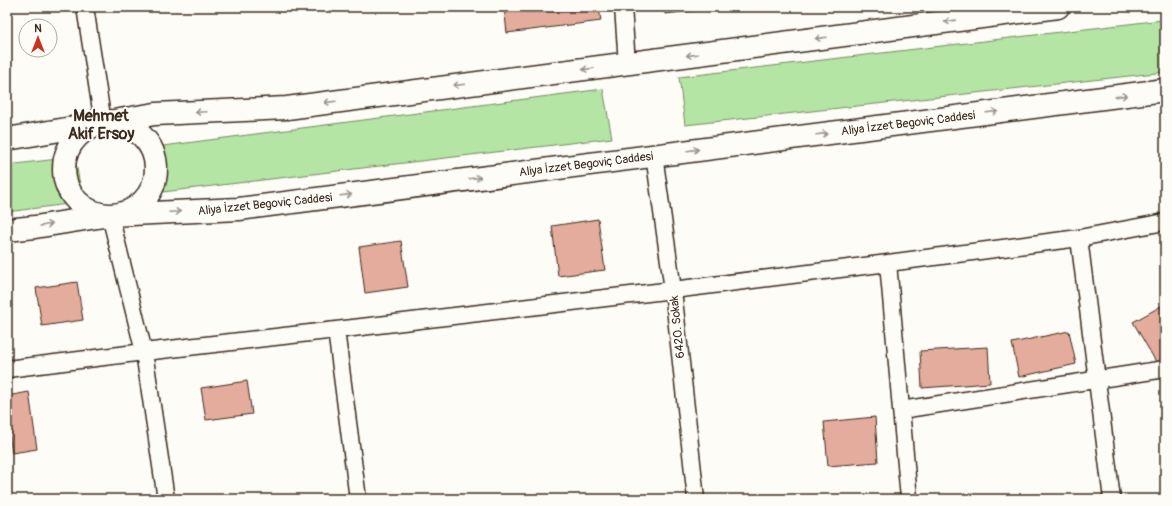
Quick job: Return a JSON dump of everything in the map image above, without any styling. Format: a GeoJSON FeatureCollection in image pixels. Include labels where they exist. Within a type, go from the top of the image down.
{"type":"FeatureCollection","features":[{"type":"Feature","properties":{"kind":"main road"},"geometry":{"type":"LineString","coordinates":[[7,139],[155,114],[287,108],[627,64],[1004,10],[1058,7]]}},
{"type":"Feature","properties":{"kind":"main road","name":"Aliya İzzet Begoviç Caddesi"},"geometry":{"type":"LineString","coordinates":[[7,230],[110,215],[239,209],[1165,90]]}},
{"type":"Feature","properties":{"kind":"main road"},"geometry":{"type":"LineString","coordinates":[[103,123],[118,123],[132,128],[144,138],[153,150],[156,165],[155,180],[149,194],[138,206],[125,213],[110,215],[94,212],[81,205],[71,194],[64,180],[63,164],[67,150],[76,136],[88,127],[103,123]]}},
{"type":"Feature","properties":{"kind":"street"},"geometry":{"type":"LineString","coordinates":[[85,7],[103,123]]}},
{"type":"Feature","properties":{"kind":"street"},"geometry":{"type":"LineString","coordinates":[[623,7],[627,64]]}},
{"type":"Feature","properties":{"kind":"street","name":"6420. Sokak"},"geometry":{"type":"LineString","coordinates":[[654,155],[673,290],[696,499]]}},
{"type":"Feature","properties":{"kind":"street"},"geometry":{"type":"LineString","coordinates":[[110,215],[144,352],[166,499]]}},
{"type":"Feature","properties":{"kind":"street"},"geometry":{"type":"LineString","coordinates":[[7,369],[888,263],[1079,238],[1165,222]]}},
{"type":"Feature","properties":{"kind":"street"},"geometry":{"type":"LineString","coordinates":[[1079,238],[1112,499]]}},
{"type":"Feature","properties":{"kind":"street"},"geometry":{"type":"LineString","coordinates":[[888,263],[909,499]]}},
{"type":"Feature","properties":{"kind":"street"},"geometry":{"type":"LineString","coordinates":[[336,330],[358,499]]}},
{"type":"Feature","properties":{"kind":"street"},"geometry":{"type":"LineString","coordinates":[[901,410],[1165,370]]}},
{"type":"Feature","properties":{"kind":"green space"},"geometry":{"type":"Polygon","coordinates":[[[1162,20],[1165,38],[1165,72],[685,125],[679,77],[1162,20]]]}},
{"type":"Feature","properties":{"kind":"green space"},"geometry":{"type":"Polygon","coordinates":[[[603,89],[612,138],[163,192],[163,146],[603,89]]]}},
{"type":"Feature","properties":{"kind":"green space"},"geometry":{"type":"Polygon","coordinates":[[[75,157],[83,202],[7,212],[7,165],[75,157]]]}},
{"type":"Feature","properties":{"kind":"building"},"geometry":{"type":"Polygon","coordinates":[[[504,7],[599,7],[601,21],[507,33],[504,7]]]}},
{"type":"Feature","properties":{"kind":"building"},"geometry":{"type":"Polygon","coordinates":[[[664,7],[727,7],[665,14],[664,7]]]}},
{"type":"Feature","properties":{"kind":"building"},"geometry":{"type":"Polygon","coordinates":[[[598,219],[605,270],[558,276],[552,226],[598,219]]]}},
{"type":"Feature","properties":{"kind":"building"},"geometry":{"type":"Polygon","coordinates":[[[401,241],[408,287],[365,293],[359,247],[401,241]]]}},
{"type":"Feature","properties":{"kind":"building"},"geometry":{"type":"Polygon","coordinates":[[[77,282],[83,320],[42,326],[36,288],[77,282]]]}},
{"type":"Feature","properties":{"kind":"building"},"geometry":{"type":"Polygon","coordinates":[[[1165,304],[1165,364],[1159,367],[1133,322],[1165,304]]]}},
{"type":"Feature","properties":{"kind":"building"},"geometry":{"type":"Polygon","coordinates":[[[1069,331],[1076,364],[1019,377],[1012,343],[1069,331]]]}},
{"type":"Feature","properties":{"kind":"building"},"geometry":{"type":"Polygon","coordinates":[[[988,347],[990,383],[922,388],[920,351],[988,347]]]}},
{"type":"Feature","properties":{"kind":"building"},"geometry":{"type":"Polygon","coordinates":[[[247,381],[252,414],[206,420],[201,388],[247,381]]]}},
{"type":"Feature","properties":{"kind":"building"},"geometry":{"type":"Polygon","coordinates":[[[29,392],[37,449],[12,453],[7,420],[7,396],[29,392]]]}},
{"type":"Feature","properties":{"kind":"building"},"geometry":{"type":"Polygon","coordinates":[[[875,417],[878,462],[828,466],[824,422],[875,417]]]}},
{"type":"Feature","properties":{"kind":"district","name":"Mehmet Akif Ersoy"},"geometry":{"type":"Point","coordinates":[101,124]}}]}
